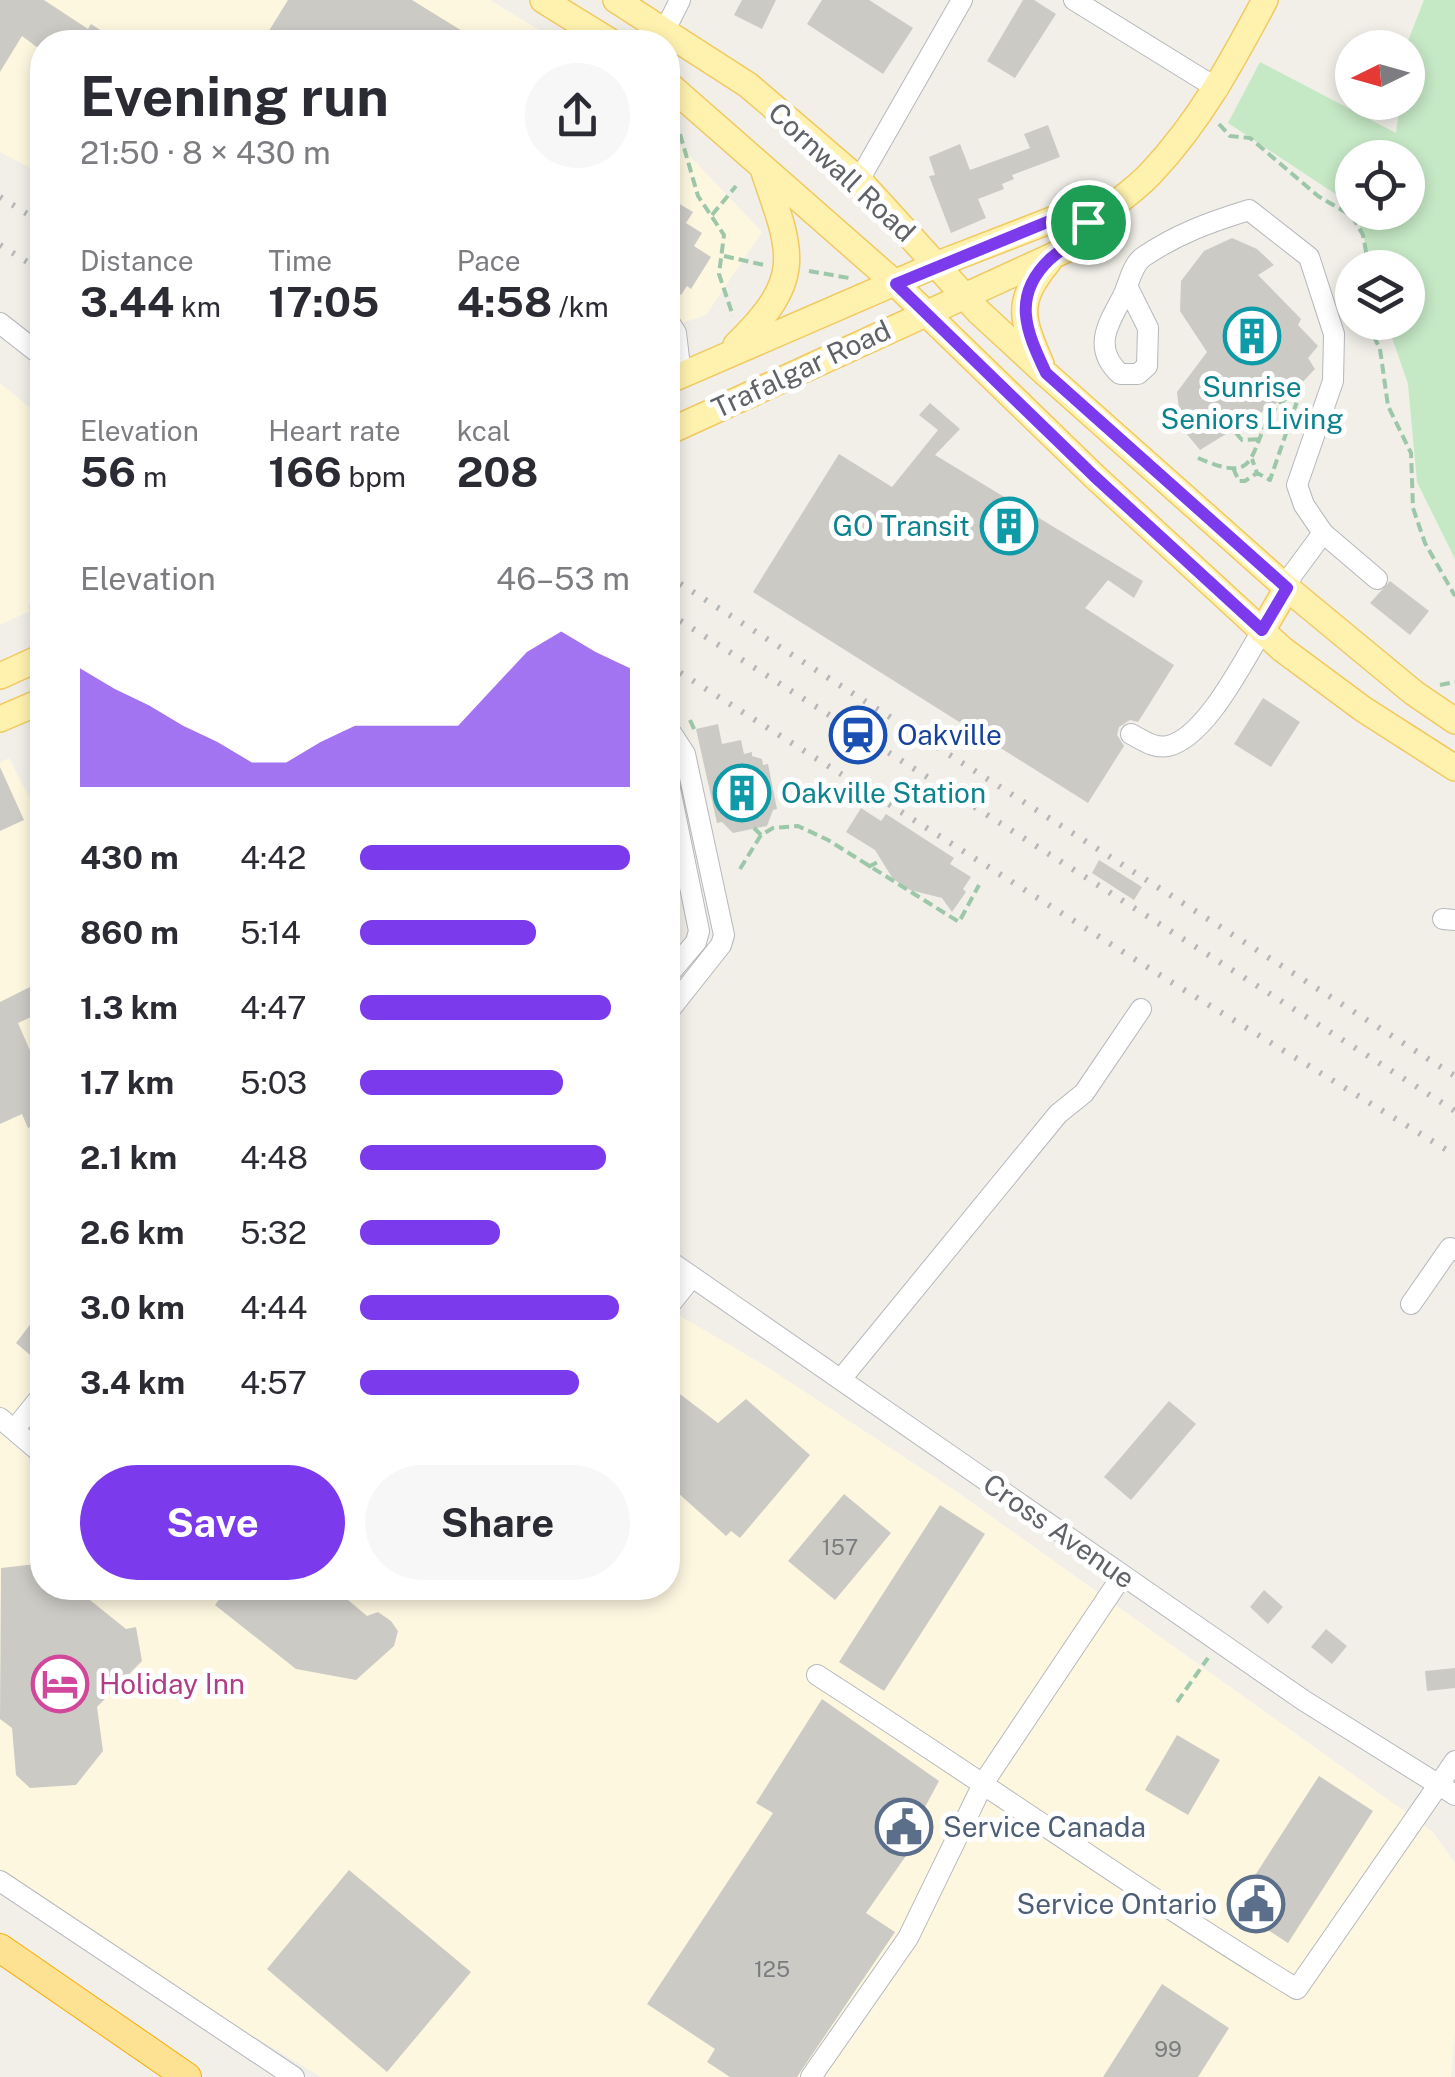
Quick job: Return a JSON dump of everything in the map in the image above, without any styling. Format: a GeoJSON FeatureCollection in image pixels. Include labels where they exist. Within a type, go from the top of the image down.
{"type":"FeatureCollection","features":[{"type":"Feature","properties":{"kind":"highway"},"geometry":{"type":"LineString","coordinates":[[0,1948],[186,2077]]}},
{"type":"Feature","properties":{"kind":"main road"},"geometry":{"type":"LineString","coordinates":[[543,0],[592,30]]}},
{"type":"Feature","properties":{"kind":"main road","name":"Cornwall Road"},"geometry":{"type":"LineString","coordinates":[[616,0],[653,30]]}},
{"type":"Feature","properties":{"kind":"main road","name":"Trafalgar Road"},"geometry":{"type":"LineString","coordinates":[[680,426],[1074,246],[1088,222],[1120,202],[1150,174],[1218,89],[1265,0]]}},
{"type":"Feature","properties":{"kind":"main road","name":"Cornwall Road"},"geometry":{"type":"LineString","coordinates":[[680,47],[748,85],[858,180],[965,298],[1046,373],[1287,588],[1414,693],[1455,720]]}},
{"type":"Feature","properties":{"kind":"main road","name":"Cornwall Road"},"geometry":{"type":"LineString","coordinates":[[680,95],[896,284],[1262,630],[1363,709],[1455,768]]}},
{"type":"Feature","properties":{"kind":"main road"},"geometry":{"type":"LineString","coordinates":[[724,356],[774,304],[787,268],[788,235],[762,167]]}},
{"type":"Feature","properties":{"kind":"main road","name":"Trafalgar Road"},"geometry":{"type":"LineString","coordinates":[[680,375],[938,264],[1062,216],[1088,222]]}},
{"type":"Feature","properties":{"kind":"main road"},"geometry":{"type":"LineString","coordinates":[[1046,373],[1026,328],[1023,310],[1025,294],[1052,257]]}},
{"type":"Feature","properties":{"kind":"main road"},"geometry":{"type":"LineString","coordinates":[[1262,630],[1287,588]]}},
{"type":"Feature","properties":{"kind":"main road"},"geometry":{"type":"LineString","coordinates":[[0,676],[30,662]]}},
{"type":"Feature","properties":{"kind":"main road"},"geometry":{"type":"LineString","coordinates":[[0,719],[30,706]]}},
{"type":"Feature","properties":{"kind":"street"},"geometry":{"type":"LineString","coordinates":[[665,30],[680,0]]}},
{"type":"Feature","properties":{"kind":"street"},"geometry":{"type":"LineString","coordinates":[[858,180],[962,0]]}},
{"type":"Feature","properties":{"kind":"street"},"geometry":{"type":"LineString","coordinates":[[1074,0],[1218,89]]}},
{"type":"Feature","properties":{"kind":"street"},"geometry":{"type":"LineString","coordinates":[[1127,286],[1138,260],[1194,226],[1249,210],[1309,257],[1334,334],[1333,381],[1297,485],[1304,505],[1323,534],[1377,579]]}},
{"type":"Feature","properties":{"kind":"street"},"geometry":{"type":"LineString","coordinates":[[0,323],[30,347]]}},
{"type":"Feature","properties":{"kind":"street"},"geometry":{"type":"LineString","coordinates":[[1287,588],[1292,575],[1323,534]]}},
{"type":"Feature","properties":{"kind":"street"},"geometry":{"type":"LineString","coordinates":[[1131,734],[1151,745],[1166,746],[1184,738],[1199,726],[1262,630]]}},
{"type":"Feature","properties":{"kind":"street"},"geometry":{"type":"LineString","coordinates":[[680,748],[707,849],[724,935],[721,945],[680,997]]}},
{"type":"Feature","properties":{"kind":"street"},"geometry":{"type":"LineString","coordinates":[[680,848],[707,849]]}},
{"type":"Feature","properties":{"kind":"street"},"geometry":{"type":"LineString","coordinates":[[680,862],[688,879],[699,931],[696,942],[680,961]]}},
{"type":"Feature","properties":{"kind":"street"},"geometry":{"type":"LineString","coordinates":[[841,1379],[1058,1114],[1084,1093],[1142,1009]]}},
{"type":"Feature","properties":{"kind":"street"},"geometry":{"type":"LineString","coordinates":[[1410,1304],[1450,1248],[1455,1250]]}},
{"type":"Feature","properties":{"kind":"street","name":"Cross Avenue"},"geometry":{"type":"LineString","coordinates":[[680,1268],[1219,1642],[1447,1790]]}},
{"type":"Feature","properties":{"kind":"street"},"geometry":{"type":"LineString","coordinates":[[680,1292],[692,1277]]}},
{"type":"Feature","properties":{"kind":"street"},"geometry":{"type":"LineString","coordinates":[[30,1405],[7,1424],[30,1444]]}},
{"type":"Feature","properties":{"kind":"street"},"geometry":{"type":"LineString","coordinates":[[811,2077],[908,1938],[984,1782],[1122,1576]]}},
{"type":"Feature","properties":{"kind":"street"},"geometry":{"type":"LineString","coordinates":[[817,1676],[984,1782],[1169,1912],[1296,1989],[1447,1790],[1455,1761]]}},
{"type":"Feature","properties":{"kind":"street"},"geometry":{"type":"LineString","coordinates":[[0,1881],[294,2077]]}},
{"type":"Feature","properties":{"kind":"path"},"geometry":{"type":"LineString","coordinates":[[1218,89],[1219,126],[1230,136],[1250,138],[1318,196],[1352,216],[1363,235],[1366,250]]}},
{"type":"Feature","properties":{"kind":"path"},"geometry":{"type":"LineString","coordinates":[[680,134],[698,196],[724,235],[719,274],[734,321]]}},
{"type":"Feature","properties":{"kind":"path"},"geometry":{"type":"LineString","coordinates":[[712,214],[736,186]]}},
{"type":"Feature","properties":{"kind":"path"},"geometry":{"type":"LineString","coordinates":[[724,256],[772,266]]}},
{"type":"Feature","properties":{"kind":"path"},"geometry":{"type":"LineString","coordinates":[[795,269],[854,278]]}},
{"type":"Feature","properties":{"kind":"path"},"geometry":{"type":"LineString","coordinates":[[1376,340],[1388,406],[1411,453],[1413,508],[1425,543],[1455,596]]}},
{"type":"Feature","properties":{"kind":"path"},"geometry":{"type":"LineString","coordinates":[[1198,458],[1233,468],[1252,459],[1268,420],[1281,401],[1302,387],[1270,480],[1257,473],[1252,459]]}},
{"type":"Feature","properties":{"kind":"path"},"geometry":{"type":"LineString","coordinates":[[1236,433],[1242,440],[1261,439]]}},
{"type":"Feature","properties":{"kind":"path"},"geometry":{"type":"LineString","coordinates":[[1233,468],[1239,480],[1245,482],[1257,473]]}},
{"type":"Feature","properties":{"kind":"path"},"geometry":{"type":"LineString","coordinates":[[1436,686],[1455,682]]}},
{"type":"Feature","properties":{"kind":"path"},"geometry":{"type":"LineString","coordinates":[[740,869],[761,835],[784,825],[798,826],[828,840],[958,922],[979,885]]}},
{"type":"Feature","properties":{"kind":"path"},"geometry":{"type":"LineString","coordinates":[[754,828],[761,835]]}},
{"type":"Feature","properties":{"kind":"path"},"geometry":{"type":"LineString","coordinates":[[868,867],[880,861]]}},
{"type":"Feature","properties":{"kind":"path"},"geometry":{"type":"LineString","coordinates":[[1177,1702],[1219,1642]]}},
{"type":"Feature","properties":{"kind":"shaded area"},"geometry":{"type":"Polygon","coordinates":[[[0,0],[490,0],[539,30],[30,30],[30,168],[0,152],[0,0]]]}},
{"type":"Feature","properties":{"kind":"shaded area"},"geometry":{"type":"Polygon","coordinates":[[[680,146],[762,232],[706,315],[680,324],[680,146]]]}},
{"type":"Feature","properties":{"kind":"shaded area"},"geometry":{"type":"Polygon","coordinates":[[[0,383],[30,408],[30,611],[0,625],[0,383]]]}},
{"type":"Feature","properties":{"kind":"shaded area"},"geometry":{"type":"Polygon","coordinates":[[[9,758],[30,799],[30,1600],[680,1600],[680,1316],[764,1365],[953,1489],[1432,1831],[1455,1863],[1455,2034],[1451,2077],[321,2077],[0,1883],[0,763],[9,758]]]}},
{"type":"Feature","properties":{"kind":"green space"},"geometry":{"type":"Polygon","coordinates":[[[1424,0],[1455,0],[1455,559],[1417,482],[1408,384],[1393,340],[1425,340],[1425,250],[1368,250],[1361,230],[1425,230],[1425,140],[1335,140],[1335,194],[1228,123],[1260,62],[1335,101],[1335,120],[1371,120],[1396,133],[1398,120],[1425,120],[1425,30],[1412,30],[1424,0]]]}},
{"type":"Feature","properties":{"kind":"building"},"geometry":{"type":"Polygon","coordinates":[[[0,0],[44,0],[88,29],[91,24],[100,30],[30,30],[30,42],[22,36],[0,72],[0,0]]]}},
{"type":"Feature","properties":{"kind":"building"},"geometry":{"type":"Polygon","coordinates":[[[288,0],[412,0],[461,30],[269,30],[288,0]]]}},
{"type":"Feature","properties":{"kind":"building"},"geometry":{"type":"Polygon","coordinates":[[[742,0],[776,0],[762,29],[734,15],[742,0]]]}},
{"type":"Feature","properties":{"kind":"building"},"geometry":{"type":"Polygon","coordinates":[[[822,0],[869,0],[913,28],[883,74],[807,24],[822,0]]]}},
{"type":"Feature","properties":{"kind":"building"},"geometry":{"type":"Polygon","coordinates":[[[1023,0],[1034,0],[1056,14],[1015,78],[987,61],[1023,0]]]}},
{"type":"Feature","properties":{"kind":"building"},"geometry":{"type":"Polygon","coordinates":[[[1048,125],[1060,157],[1012,175],[1014,179],[1002,184],[1004,189],[978,199],[986,218],[951,233],[929,176],[935,175],[929,157],[960,144],[970,170],[1030,148],[1024,134],[1048,125]]]}},
{"type":"Feature","properties":{"kind":"building"},"geometry":{"type":"Polygon","coordinates":[[[680,204],[693,212],[686,223],[702,233],[694,246],[711,257],[691,289],[687,286],[681,295],[680,204]]]}},
{"type":"Feature","properties":{"kind":"building","name":"Sunrise Seniors Living"},"geometry":{"type":"Polygon","coordinates":[[[1232,238],[1257,249],[1274,265],[1258,275],[1301,319],[1298,325],[1318,346],[1308,358],[1315,369],[1291,394],[1200,450],[1181,427],[1177,392],[1207,352],[1180,311],[1181,281],[1204,251],[1232,238]]]}},
{"type":"Feature","properties":{"kind":"building"},"geometry":{"type":"Polygon","coordinates":[[[930,403],[960,429],[935,455],[1143,581],[1134,598],[1108,580],[1085,608],[1174,665],[1138,722],[1130,720],[1119,727],[1117,735],[1124,746],[1088,803],[753,592],[839,454],[892,487],[938,430],[919,415],[930,403]]]}},
{"type":"Feature","properties":{"kind":"building"},"geometry":{"type":"Polygon","coordinates":[[[1390,581],[1429,611],[1410,635],[1370,603],[1390,581]]]}},
{"type":"Feature","properties":{"kind":"building"},"geometry":{"type":"Polygon","coordinates":[[[1263,698],[1300,722],[1271,767],[1234,744],[1263,698]]]}},
{"type":"Feature","properties":{"kind":"building","name":"Oakville Station"},"geometry":{"type":"Polygon","coordinates":[[[718,724],[722,744],[741,740],[744,754],[752,752],[752,756],[762,759],[763,765],[768,764],[777,809],[767,826],[733,833],[722,822],[717,823],[696,729],[718,724]]]}},
{"type":"Feature","properties":{"kind":"building"},"geometry":{"type":"Polygon","coordinates":[[[0,767],[24,820],[0,831],[0,767]]]}},
{"type":"Feature","properties":{"kind":"building","name":"Oakville Station"},"geometry":{"type":"Polygon","coordinates":[[[861,808],[881,821],[886,814],[954,858],[950,864],[971,877],[952,912],[942,898],[910,890],[893,879],[875,850],[846,832],[861,808]]]}},
{"type":"Feature","properties":{"kind":"building"},"geometry":{"type":"Polygon","coordinates":[[[1099,860],[1142,887],[1134,900],[1092,873],[1099,860]]]}},
{"type":"Feature","properties":{"kind":"building"},"geometry":{"type":"Polygon","coordinates":[[[30,987],[30,1018],[18,1023],[30,1050],[28,1128],[22,1114],[0,1124],[0,1002],[30,987]]]}},
{"type":"Feature","properties":{"kind":"building"},"geometry":{"type":"Polygon","coordinates":[[[30,1325],[30,1355],[16,1343],[30,1325]]]}},
{"type":"Feature","properties":{"kind":"building"},"geometry":{"type":"Polygon","coordinates":[[[680,1394],[718,1423],[746,1399],[810,1455],[740,1538],[731,1531],[726,1536],[680,1495],[680,1394]]]}},
{"type":"Feature","properties":{"kind":"building"},"geometry":{"type":"Polygon","coordinates":[[[1169,1401],[1196,1424],[1131,1500],[1104,1477],[1169,1401]]]}},
{"type":"Feature","properties":{"kind":"building"},"geometry":{"type":"Polygon","coordinates":[[[844,1494],[891,1533],[835,1600],[788,1561],[844,1494]]]}},
{"type":"Feature","properties":{"kind":"building"},"geometry":{"type":"Polygon","coordinates":[[[940,1505],[985,1534],[884,1691],[839,1662],[940,1505]]]}},
{"type":"Feature","properties":{"kind":"building","name":"Holiday Inn"},"geometry":{"type":"Polygon","coordinates":[[[30,1565],[30,1600],[90,1600],[126,1629],[136,1627],[142,1661],[97,1707],[103,1751],[76,1785],[30,1788],[16,1775],[12,1728],[0,1719],[1,1568],[30,1565]]]}},
{"type":"Feature","properties":{"kind":"building"},"geometry":{"type":"Polygon","coordinates":[[[1264,1590],[1283,1607],[1268,1624],[1250,1607],[1264,1590]]]}},
{"type":"Feature","properties":{"kind":"building"},"geometry":{"type":"Polygon","coordinates":[[[219,1600],[348,1600],[367,1616],[378,1612],[398,1631],[394,1646],[356,1680],[296,1669],[215,1605],[219,1600]]]}},
{"type":"Feature","properties":{"kind":"building"},"geometry":{"type":"Polygon","coordinates":[[[1326,1629],[1347,1646],[1332,1664],[1311,1647],[1326,1629]]]}},
{"type":"Feature","properties":{"kind":"building"},"geometry":{"type":"Polygon","coordinates":[[[1455,1668],[1455,1688],[1427,1691],[1425,1671],[1455,1668]]]}},
{"type":"Feature","properties":{"kind":"building"},"geometry":{"type":"Polygon","coordinates":[[[822,1699],[939,1781],[918,1820],[917,1826],[924,1830],[866,1913],[895,1932],[797,2077],[730,2077],[707,2062],[715,2049],[647,2004],[773,1813],[756,1803],[822,1699]]]}},
{"type":"Feature","properties":{"kind":"building"},"geometry":{"type":"Polygon","coordinates":[[[1177,1735],[1220,1760],[1188,1815],[1145,1790],[1177,1735]]]}},
{"type":"Feature","properties":{"kind":"building"},"geometry":{"type":"Polygon","coordinates":[[[1319,1776],[1373,1811],[1288,1943],[1234,1908],[1319,1776]]]}},
{"type":"Feature","properties":{"kind":"building"},"geometry":{"type":"Polygon","coordinates":[[[349,1870],[471,1972],[387,2072],[267,1969],[349,1870]]]}},
{"type":"Feature","properties":{"kind":"building"},"geometry":{"type":"Polygon","coordinates":[[[1162,1984],[1229,2028],[1198,2077],[1103,2077],[1162,1984]]]}},
{"type":"Feature","properties":{"kind":"railway"},"geometry":{"type":"LineString","coordinates":[[0,197],[30,216]]}},
{"type":"Feature","properties":{"kind":"railway"},"geometry":{"type":"LineString","coordinates":[[0,245],[30,264]]}},
{"type":"Feature","properties":{"kind":"railway"},"geometry":{"type":"LineString","coordinates":[[680,584],[1455,1076]]}},
{"type":"Feature","properties":{"kind":"railway"},"geometry":{"type":"LineString","coordinates":[[680,621],[1455,1111]]}},
{"type":"Feature","properties":{"kind":"railway"},"geometry":{"type":"LineString","coordinates":[[680,673],[1163,977],[1455,1155]]}},
{"type":"Feature","properties":{"kind":"place","name":"Sunrise Seniors Living"},"geometry":{"type":"Point","coordinates":[1252,336]}},
{"type":"Feature","properties":{"kind":"place","name":"GO Transit"},"geometry":{"type":"Point","coordinates":[1009,526]}},
{"type":"Feature","properties":{"kind":"place","name":"Oakville"},"geometry":{"type":"Point","coordinates":[858,735]}},
{"type":"Feature","properties":{"kind":"place","name":"Oakville Station"},"geometry":{"type":"Point","coordinates":[742,793]}},
{"type":"Feature","properties":{"kind":"place","name":"Holiday Inn"},"geometry":{"type":"Point","coordinates":[60,1684]}},
{"type":"Feature","properties":{"kind":"place","name":"Service Canada"},"geometry":{"type":"Point","coordinates":[904,1827]}},
{"type":"Feature","properties":{"kind":"place","name":"Service Ontario"},"geometry":{"type":"Point","coordinates":[1256,1904]}},
{"type":"Feature","properties":{"kind":"route"},"geometry":{"type":"LineString","coordinates":[[1062,216],[1088,222],[1074,246],[1052,257],[1030,284],[1023,310],[1026,328],[1046,373],[1287,588],[1262,630],[1094,476],[896,284],[1062,216]]}}]}
